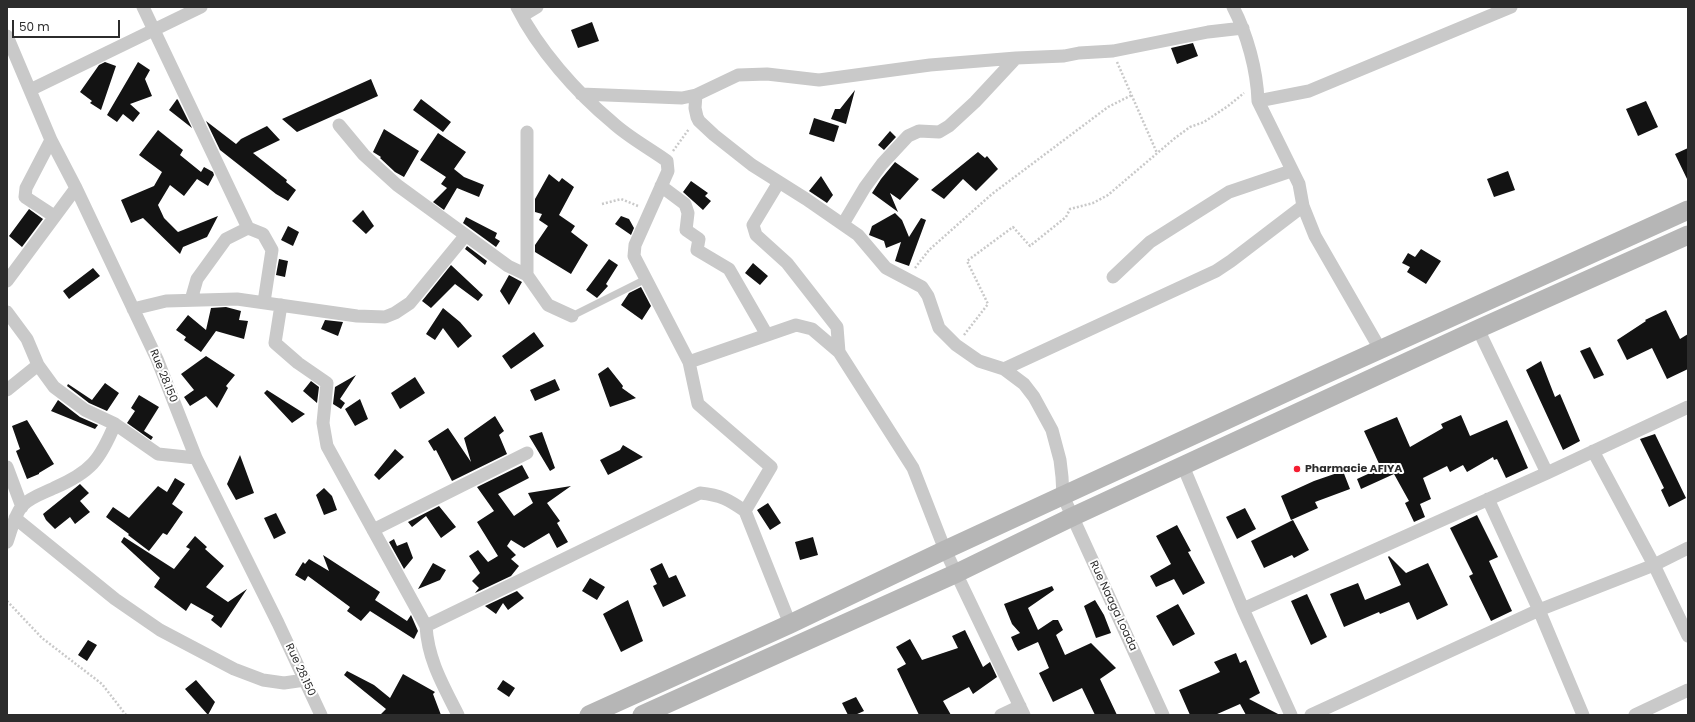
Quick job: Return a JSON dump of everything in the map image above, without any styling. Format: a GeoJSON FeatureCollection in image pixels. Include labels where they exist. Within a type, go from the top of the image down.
{"type":"FeatureCollection","features":[{"type":"Feature","properties":{"kind":"main road"},"geometry":{"type":"LineString","coordinates":[[589,715],[790,624],[945,550],[1380,349],[1688,210]]}},
{"type":"Feature","properties":{"kind":"main road"},"geometry":{"type":"LineString","coordinates":[[646,714],[958,573],[1072,517],[1478,329],[1688,235]]}},
{"type":"Feature","properties":{"kind":"street"},"geometry":{"type":"LineString","coordinates":[[143,7],[248,228],[263,234],[272,250],[264,302]]}},
{"type":"Feature","properties":{"kind":"street"},"geometry":{"type":"LineString","coordinates":[[30,90],[201,7]]}},
{"type":"Feature","properties":{"kind":"street"},"geometry":{"type":"LineString","coordinates":[[537,7],[519,11],[553,62],[581,94],[613,123],[667,161],[668,171],[635,245],[634,256],[689,362],[698,404],[771,467],[745,511]]}},
{"type":"Feature","properties":{"kind":"street"},"geometry":{"type":"LineString","coordinates":[[1233,7],[1243,28],[1257,88],[1258,101],[1291,171],[1299,184],[1303,206],[1315,236],[1380,349]]}},
{"type":"Feature","properties":{"kind":"street"},"geometry":{"type":"LineString","coordinates":[[1258,101],[1309,91],[1511,7]]}},
{"type":"Feature","properties":{"kind":"street"},"geometry":{"type":"LineString","coordinates":[[581,94],[682,98],[696,95],[738,75],[766,74],[819,80],[930,65],[1016,58],[1064,56],[1079,53],[1113,51],[1208,32],[1243,28]]}},
{"type":"Feature","properties":{"kind":"street","name":"Rue 28.150"},"geometry":{"type":"LineString","coordinates":[[7,36],[51,140],[76,188],[157,359],[196,458],[321,715]]}},
{"type":"Feature","properties":{"kind":"street"},"geometry":{"type":"LineString","coordinates":[[842,224],[865,187],[882,164],[908,136],[919,131],[939,132],[949,126],[975,102],[1016,58]]}},
{"type":"Feature","properties":{"kind":"street"},"geometry":{"type":"LineString","coordinates":[[696,95],[695,108],[697,117]]}},
{"type":"Feature","properties":{"kind":"street","name":"Rue Naaga Loada"},"geometry":{"type":"LineString","coordinates":[[697,117],[699,121],[714,135],[752,165],[858,235],[886,268],[922,287],[928,296],[939,328],[956,345],[979,361],[1004,369],[1024,384],[1034,397],[1052,430],[1060,466],[1063,496],[1163,715]]}},
{"type":"Feature","properties":{"kind":"street"},"geometry":{"type":"LineString","coordinates":[[339,125],[364,155],[397,185],[508,266],[527,275],[548,305],[572,316]]}},
{"type":"Feature","properties":{"kind":"street"},"geometry":{"type":"LineString","coordinates":[[527,132],[527,275]]}},
{"type":"Feature","properties":{"kind":"street"},"geometry":{"type":"LineString","coordinates":[[51,140],[26,188],[25,197],[54,216]]}},
{"type":"Feature","properties":{"kind":"street"},"geometry":{"type":"LineString","coordinates":[[1113,277],[1150,242],[1229,192],[1291,171]]}},
{"type":"Feature","properties":{"kind":"street"},"geometry":{"type":"LineString","coordinates":[[779,182],[753,225],[756,235],[787,263],[837,327],[839,352]]}},
{"type":"Feature","properties":{"kind":"street"},"geometry":{"type":"LineString","coordinates":[[661,186],[685,204],[688,213],[686,230],[699,239],[696,250],[729,269],[766,335]]}},
{"type":"Feature","properties":{"kind":"street"},"geometry":{"type":"LineString","coordinates":[[7,282],[76,188]]}},
{"type":"Feature","properties":{"kind":"street"},"geometry":{"type":"LineString","coordinates":[[1004,369],[1216,270],[1231,261],[1303,206]]}},
{"type":"Feature","properties":{"kind":"street"},"geometry":{"type":"LineString","coordinates":[[191,300],[197,279],[226,239],[248,228]]}},
{"type":"Feature","properties":{"kind":"street"},"geometry":{"type":"LineString","coordinates":[[133,309],[166,301],[237,299],[281,304],[357,316],[385,317],[395,313],[410,303],[465,236]]}},
{"type":"Feature","properties":{"kind":"street"},"geometry":{"type":"LineString","coordinates":[[281,304],[275,343],[298,363],[327,383],[323,423],[327,446],[426,626],[427,644],[433,664],[458,715]]}},
{"type":"Feature","properties":{"kind":"street"},"geometry":{"type":"LineString","coordinates":[[7,312],[27,338],[38,365],[54,387],[85,410],[115,424],[158,454],[196,458]]}},
{"type":"Feature","properties":{"kind":"street"},"geometry":{"type":"LineString","coordinates":[[689,362],[796,326],[812,329],[839,352],[913,468],[945,550],[958,573],[1022,710],[1001,715]]}},
{"type":"Feature","properties":{"kind":"street"},"geometry":{"type":"LineString","coordinates":[[1478,329],[1547,473]]}},
{"type":"Feature","properties":{"kind":"street"},"geometry":{"type":"LineString","coordinates":[[7,390],[38,365]]}},
{"type":"Feature","properties":{"kind":"street"},"geometry":{"type":"LineString","coordinates":[[1243,609],[1547,473],[1688,407]]}},
{"type":"Feature","properties":{"kind":"street"},"geometry":{"type":"LineString","coordinates":[[7,542],[18,512],[35,496],[88,470],[100,455],[115,424]]}},
{"type":"Feature","properties":{"kind":"street"},"geometry":{"type":"LineString","coordinates":[[1593,451],[1654,565],[1688,636]]}},
{"type":"Feature","properties":{"kind":"street"},"geometry":{"type":"LineString","coordinates":[[373,530],[527,453]]}},
{"type":"Feature","properties":{"kind":"street"},"geometry":{"type":"LineString","coordinates":[[1183,466],[1243,609],[1291,715]]}},
{"type":"Feature","properties":{"kind":"street"},"geometry":{"type":"LineString","coordinates":[[7,467],[18,512],[115,599],[160,630],[228,666],[263,680],[284,683],[305,680]]}},
{"type":"Feature","properties":{"kind":"street"},"geometry":{"type":"LineString","coordinates":[[426,626],[700,493],[715,494],[726,498],[745,511],[790,624]]}},
{"type":"Feature","properties":{"kind":"street"},"geometry":{"type":"LineString","coordinates":[[1488,499],[1539,610],[1583,715]]}},
{"type":"Feature","properties":{"kind":"street"},"geometry":{"type":"LineString","coordinates":[[1311,715],[1539,610],[1654,565],[1688,548]]}},
{"type":"Feature","properties":{"kind":"street"},"geometry":{"type":"LineString","coordinates":[[1635,715],[1688,690]]}},
{"type":"Feature","properties":{"kind":"lane"},"geometry":{"type":"LineString","coordinates":[[572,316],[646,279]]}},
{"type":"Feature","properties":{"kind":"path"},"geometry":{"type":"LineString","coordinates":[[1113,51],[1157,154]]}},
{"type":"Feature","properties":{"kind":"path"},"geometry":{"type":"LineString","coordinates":[[956,345],[988,304],[967,260],[1013,227],[1030,246],[1066,217],[1070,209],[1093,203],[1108,195],[1190,127],[1204,122],[1228,106],[1243,93],[1257,88]]}},
{"type":"Feature","properties":{"kind":"path"},"geometry":{"type":"LineString","coordinates":[[908,279],[929,250],[992,194],[1108,107],[1132,96]]}},
{"type":"Feature","properties":{"kind":"path"},"geometry":{"type":"LineString","coordinates":[[667,161],[697,117]]}},
{"type":"Feature","properties":{"kind":"path"},"geometry":{"type":"LineString","coordinates":[[602,204],[621,199],[650,210]]}},
{"type":"Feature","properties":{"kind":"path"},"geometry":{"type":"LineString","coordinates":[[7,601],[42,638],[102,684],[126,715]]}},
{"type":"Feature","properties":{"kind":"building"},"geometry":{"type":"Polygon","coordinates":[[[592,22],[599,41],[578,48],[571,30],[592,22]]]}},
{"type":"Feature","properties":{"kind":"building"},"geometry":{"type":"Polygon","coordinates":[[[1193,43],[1198,56],[1177,64],[1171,48],[1193,43]]]}},
{"type":"Feature","properties":{"kind":"building"},"geometry":{"type":"Polygon","coordinates":[[[105,62],[116,66],[101,110],[90,103],[92,101],[80,92],[99,65],[105,62]]]}},
{"type":"Feature","properties":{"kind":"building"},"geometry":{"type":"Polygon","coordinates":[[[138,62],[150,70],[145,79],[152,96],[130,104],[140,113],[133,122],[123,114],[117,122],[107,115],[138,62]]]}},
{"type":"Feature","properties":{"kind":"building"},"geometry":{"type":"Polygon","coordinates":[[[371,79],[378,96],[297,132],[282,119],[371,79]]]}},
{"type":"Feature","properties":{"kind":"building"},"geometry":{"type":"Polygon","coordinates":[[[855,90],[846,124],[831,119],[835,109],[840,109],[855,90]]]}},
{"type":"Feature","properties":{"kind":"building"},"geometry":{"type":"Polygon","coordinates":[[[177,99],[178,100],[192,128],[169,110],[177,99]]]}},
{"type":"Feature","properties":{"kind":"building"},"geometry":{"type":"Polygon","coordinates":[[[421,99],[451,122],[443,132],[413,110],[421,99]]]}},
{"type":"Feature","properties":{"kind":"building"},"geometry":{"type":"Polygon","coordinates":[[[1646,101],[1658,127],[1638,136],[1626,109],[1646,101]]]}},
{"type":"Feature","properties":{"kind":"building"},"geometry":{"type":"Polygon","coordinates":[[[814,118],[839,126],[834,142],[809,134],[814,118]]]}},
{"type":"Feature","properties":{"kind":"building"},"geometry":{"type":"Polygon","coordinates":[[[206,121],[236,144],[241,139],[267,126],[280,140],[253,153],[287,180],[286,182],[296,190],[288,201],[276,194],[220,150],[206,121]]]}},
{"type":"Feature","properties":{"kind":"building"},"geometry":{"type":"Polygon","coordinates":[[[384,129],[419,151],[404,177],[395,172],[380,158],[381,157],[373,152],[384,129]]]}},
{"type":"Feature","properties":{"kind":"building"},"geometry":{"type":"Polygon","coordinates":[[[158,130],[183,150],[180,155],[201,172],[204,167],[213,172],[214,175],[208,186],[197,179],[184,196],[170,185],[158,205],[164,218],[178,232],[218,216],[207,237],[183,247],[180,254],[143,218],[131,223],[121,200],[154,186],[162,172],[139,155],[158,130]]]}},
{"type":"Feature","properties":{"kind":"building"},"geometry":{"type":"Polygon","coordinates":[[[890,131],[896,137],[884,150],[878,145],[890,131]]]}},
{"type":"Feature","properties":{"kind":"building"},"geometry":{"type":"Polygon","coordinates":[[[438,133],[466,152],[454,169],[464,177],[484,185],[479,197],[457,188],[444,210],[433,202],[447,188],[441,184],[446,177],[420,160],[438,133]]]}},
{"type":"Feature","properties":{"kind":"building"},"geometry":{"type":"Polygon","coordinates":[[[1688,148],[1688,181],[1675,154],[1688,148]]]}},
{"type":"Feature","properties":{"kind":"building"},"geometry":{"type":"Polygon","coordinates":[[[978,152],[985,158],[987,156],[998,169],[976,191],[963,179],[944,199],[931,190],[978,152]]]}},
{"type":"Feature","properties":{"kind":"building"},"geometry":{"type":"Polygon","coordinates":[[[895,162],[919,179],[900,200],[890,193],[898,212],[872,193],[895,162]]]}},
{"type":"Feature","properties":{"kind":"building"},"geometry":{"type":"Polygon","coordinates":[[[1508,171],[1515,190],[1494,197],[1487,179],[1508,171]]]}},
{"type":"Feature","properties":{"kind":"building"},"geometry":{"type":"Polygon","coordinates":[[[549,174],[559,182],[562,178],[574,187],[559,215],[575,226],[571,232],[588,245],[571,274],[535,252],[535,245],[548,226],[539,220],[542,214],[535,212],[535,199],[549,174]]]}},
{"type":"Feature","properties":{"kind":"building"},"geometry":{"type":"Polygon","coordinates":[[[821,176],[833,195],[827,203],[809,191],[821,176]]]}},
{"type":"Feature","properties":{"kind":"building"},"geometry":{"type":"Polygon","coordinates":[[[691,181],[708,193],[705,196],[711,201],[703,210],[683,192],[691,181]]]}},
{"type":"Feature","properties":{"kind":"building"},"geometry":{"type":"Polygon","coordinates":[[[29,209],[43,219],[22,247],[9,236],[29,209]]]}},
{"type":"Feature","properties":{"kind":"building"},"geometry":{"type":"Polygon","coordinates":[[[363,210],[374,226],[366,234],[352,221],[363,210]]]}},
{"type":"Feature","properties":{"kind":"building"},"geometry":{"type":"Polygon","coordinates":[[[895,213],[902,220],[909,237],[921,218],[926,220],[909,266],[895,261],[901,242],[886,248],[884,241],[869,235],[872,226],[895,213]]]}},
{"type":"Feature","properties":{"kind":"building"},"geometry":{"type":"Polygon","coordinates":[[[621,216],[629,219],[634,228],[631,235],[615,224],[621,216]]]}},
{"type":"Feature","properties":{"kind":"building"},"geometry":{"type":"Polygon","coordinates":[[[466,217],[497,233],[495,238],[500,241],[496,247],[463,223],[466,217]]]}},
{"type":"Feature","properties":{"kind":"building"},"geometry":{"type":"Polygon","coordinates":[[[288,226],[299,232],[293,246],[281,240],[288,226]]]}},
{"type":"Feature","properties":{"kind":"building"},"geometry":{"type":"Polygon","coordinates":[[[467,246],[487,261],[485,265],[465,249],[467,246]]]}},
{"type":"Feature","properties":{"kind":"building"},"geometry":{"type":"Polygon","coordinates":[[[1421,249],[1441,261],[1426,284],[1407,272],[1410,267],[1402,263],[1408,253],[1415,257],[1421,249]]]}},
{"type":"Feature","properties":{"kind":"building"},"geometry":{"type":"Polygon","coordinates":[[[279,259],[288,261],[285,277],[276,275],[279,259]]]}},
{"type":"Feature","properties":{"kind":"building"},"geometry":{"type":"Polygon","coordinates":[[[609,259],[618,265],[606,284],[608,286],[597,298],[586,290],[609,259]]]}},
{"type":"Feature","properties":{"kind":"building"},"geometry":{"type":"Polygon","coordinates":[[[753,263],[768,276],[760,285],[745,273],[753,263]]]}},
{"type":"Feature","properties":{"kind":"building"},"geometry":{"type":"Polygon","coordinates":[[[451,265],[483,295],[478,301],[455,284],[431,308],[422,301],[451,265]]]}},
{"type":"Feature","properties":{"kind":"building"},"geometry":{"type":"Polygon","coordinates":[[[93,268],[100,276],[69,299],[63,291],[93,268]]]}},
{"type":"Feature","properties":{"kind":"building"},"geometry":{"type":"Polygon","coordinates":[[[509,275],[522,282],[509,305],[500,291],[509,275]]]}},
{"type":"Feature","properties":{"kind":"building"},"geometry":{"type":"Polygon","coordinates":[[[641,287],[651,306],[642,320],[621,305],[629,293],[641,287]]]}},
{"type":"Feature","properties":{"kind":"building"},"geometry":{"type":"Polygon","coordinates":[[[226,307],[241,311],[239,320],[248,321],[244,339],[216,331],[201,352],[184,340],[186,337],[176,330],[188,315],[206,330],[211,308],[226,307]]]}},
{"type":"Feature","properties":{"kind":"building"},"geometry":{"type":"Polygon","coordinates":[[[443,308],[460,322],[472,336],[458,348],[443,328],[435,340],[426,334],[443,308]]]}},
{"type":"Feature","properties":{"kind":"building"},"geometry":{"type":"Polygon","coordinates":[[[1666,310],[1680,339],[1688,334],[1688,369],[1667,379],[1652,348],[1627,360],[1617,340],[1646,321],[1645,320],[1666,310]]]}},
{"type":"Feature","properties":{"kind":"building"},"geometry":{"type":"Polygon","coordinates":[[[325,320],[343,322],[338,336],[321,329],[325,320]]]}},
{"type":"Feature","properties":{"kind":"building"},"geometry":{"type":"Polygon","coordinates":[[[534,332],[544,346],[511,369],[502,356],[534,332]]]}},
{"type":"Feature","properties":{"kind":"building"},"geometry":{"type":"Polygon","coordinates":[[[1590,347],[1604,375],[1594,379],[1580,351],[1590,347]]]}},
{"type":"Feature","properties":{"kind":"building"},"geometry":{"type":"Polygon","coordinates":[[[206,356],[235,375],[226,386],[228,388],[217,408],[206,396],[190,406],[184,397],[194,390],[181,374],[206,356]]]}},
{"type":"Feature","properties":{"kind":"building"},"geometry":{"type":"Polygon","coordinates":[[[1541,361],[1555,397],[1560,394],[1580,441],[1563,450],[1526,370],[1541,361]]]}},
{"type":"Feature","properties":{"kind":"building"},"geometry":{"type":"Polygon","coordinates":[[[608,367],[623,386],[622,388],[636,398],[610,407],[598,374],[608,367]]]}},
{"type":"Feature","properties":{"kind":"building"},"geometry":{"type":"Polygon","coordinates":[[[356,375],[340,399],[345,403],[341,409],[333,404],[335,387],[356,375]]]}},
{"type":"Feature","properties":{"kind":"building"},"geometry":{"type":"Polygon","coordinates":[[[415,377],[425,393],[400,409],[391,393],[415,377]]]}},
{"type":"Feature","properties":{"kind":"building"},"geometry":{"type":"Polygon","coordinates":[[[555,379],[560,390],[535,401],[530,390],[555,379]]]}},
{"type":"Feature","properties":{"kind":"building"},"geometry":{"type":"Polygon","coordinates":[[[311,381],[319,387],[317,403],[303,391],[311,381]]]}},
{"type":"Feature","properties":{"kind":"building"},"geometry":{"type":"Polygon","coordinates":[[[105,383],[119,393],[107,411],[89,403],[67,386],[68,384],[92,400],[105,383]]]}},
{"type":"Feature","properties":{"kind":"building"},"geometry":{"type":"Polygon","coordinates":[[[267,390],[305,414],[292,423],[264,393],[267,390]]]}},
{"type":"Feature","properties":{"kind":"building"},"geometry":{"type":"Polygon","coordinates":[[[139,395],[159,407],[144,431],[153,437],[151,440],[127,423],[135,411],[131,408],[139,395]]]}},
{"type":"Feature","properties":{"kind":"building"},"geometry":{"type":"Polygon","coordinates":[[[360,399],[368,419],[355,426],[345,409],[360,399]]]}},
{"type":"Feature","properties":{"kind":"building"},"geometry":{"type":"Polygon","coordinates":[[[58,400],[80,417],[98,425],[95,429],[51,411],[58,400]]]}},
{"type":"Feature","properties":{"kind":"building"},"geometry":{"type":"Polygon","coordinates":[[[1461,415],[1470,436],[1507,420],[1528,468],[1506,478],[1497,459],[1494,460],[1493,457],[1467,472],[1463,465],[1450,472],[1447,466],[1423,478],[1431,499],[1420,504],[1425,517],[1414,522],[1405,503],[1409,501],[1394,474],[1361,489],[1357,479],[1381,468],[1364,431],[1397,417],[1410,447],[1443,428],[1441,424],[1461,415]]]}},
{"type":"Feature","properties":{"kind":"building"},"geometry":{"type":"Polygon","coordinates":[[[495,416],[504,431],[499,435],[507,454],[452,481],[436,450],[434,451],[428,441],[448,428],[471,462],[464,438],[495,416]]]}},
{"type":"Feature","properties":{"kind":"building"},"geometry":{"type":"Polygon","coordinates":[[[27,420],[54,464],[39,474],[27,479],[16,451],[20,449],[12,426],[27,420]]]}},
{"type":"Feature","properties":{"kind":"building"},"geometry":{"type":"Polygon","coordinates":[[[542,432],[555,468],[550,471],[529,436],[542,432]]]}},
{"type":"Feature","properties":{"kind":"building"},"geometry":{"type":"Polygon","coordinates":[[[1655,434],[1686,498],[1669,507],[1661,490],[1664,488],[1640,439],[1655,434]]]}},
{"type":"Feature","properties":{"kind":"building"},"geometry":{"type":"Polygon","coordinates":[[[623,445],[643,457],[608,475],[600,460],[620,450],[623,445]]]}},
{"type":"Feature","properties":{"kind":"building"},"geometry":{"type":"Polygon","coordinates":[[[395,449],[404,457],[379,480],[374,475],[395,449]]]}},
{"type":"Feature","properties":{"kind":"building"},"geometry":{"type":"Polygon","coordinates":[[[240,455],[254,493],[236,500],[227,484],[240,455]]]}},
{"type":"Feature","properties":{"kind":"building"},"geometry":{"type":"Polygon","coordinates":[[[522,465],[529,478],[498,494],[514,516],[533,503],[528,493],[571,486],[547,503],[560,521],[557,523],[568,542],[557,548],[549,533],[524,548],[511,540],[507,546],[516,555],[511,559],[519,566],[511,576],[475,593],[479,588],[472,581],[480,573],[469,556],[478,550],[488,562],[498,556],[477,522],[494,511],[477,487],[522,465]]]}},
{"type":"Feature","properties":{"kind":"building"},"geometry":{"type":"Polygon","coordinates":[[[1343,471],[1350,489],[1315,502],[1318,508],[1291,520],[1281,496],[1314,481],[1343,471]]]}},
{"type":"Feature","properties":{"kind":"building"},"geometry":{"type":"Polygon","coordinates":[[[175,478],[185,484],[172,504],[183,512],[167,535],[163,533],[149,551],[106,517],[113,507],[129,518],[158,486],[167,492],[175,478]]]}},
{"type":"Feature","properties":{"kind":"building"},"geometry":{"type":"Polygon","coordinates":[[[80,484],[89,493],[80,501],[90,512],[75,524],[70,517],[55,529],[46,520],[43,514],[80,484]]]}},
{"type":"Feature","properties":{"kind":"building"},"geometry":{"type":"Polygon","coordinates":[[[324,488],[332,496],[337,510],[324,515],[316,495],[324,488]]]}},
{"type":"Feature","properties":{"kind":"building"},"geometry":{"type":"Polygon","coordinates":[[[768,503],[781,523],[770,530],[757,510],[768,503]]]}},
{"type":"Feature","properties":{"kind":"building"},"geometry":{"type":"Polygon","coordinates":[[[439,506],[456,527],[441,538],[426,516],[412,527],[408,522],[439,506]]]}},
{"type":"Feature","properties":{"kind":"building"},"geometry":{"type":"Polygon","coordinates":[[[1245,508],[1256,529],[1237,539],[1226,517],[1245,508]]]}},
{"type":"Feature","properties":{"kind":"building"},"geometry":{"type":"Polygon","coordinates":[[[276,513],[286,533],[274,539],[264,518],[276,513]]]}},
{"type":"Feature","properties":{"kind":"building"},"geometry":{"type":"Polygon","coordinates":[[[1477,515],[1498,557],[1489,561],[1512,611],[1491,621],[1469,576],[1473,574],[1450,528],[1477,515]]]}},
{"type":"Feature","properties":{"kind":"building"},"geometry":{"type":"Polygon","coordinates":[[[1293,520],[1309,550],[1294,558],[1292,555],[1264,568],[1251,541],[1293,520]]]}},
{"type":"Feature","properties":{"kind":"building"},"geometry":{"type":"Polygon","coordinates":[[[1177,525],[1191,551],[1188,552],[1205,583],[1183,595],[1174,579],[1156,587],[1150,576],[1171,564],[1156,536],[1177,525]]]}},
{"type":"Feature","properties":{"kind":"building"},"geometry":{"type":"Polygon","coordinates":[[[195,536],[207,547],[205,549],[224,566],[206,587],[228,602],[247,589],[221,628],[211,620],[214,616],[191,603],[186,611],[154,587],[160,578],[121,542],[124,537],[174,569],[190,549],[186,547],[195,536]]]}},
{"type":"Feature","properties":{"kind":"building"},"geometry":{"type":"Polygon","coordinates":[[[813,537],[818,555],[800,560],[795,542],[813,537]]]}},
{"type":"Feature","properties":{"kind":"building"},"geometry":{"type":"Polygon","coordinates":[[[394,539],[397,546],[407,542],[413,558],[404,569],[389,542],[394,539]]]}},
{"type":"Feature","properties":{"kind":"building"},"geometry":{"type":"Polygon","coordinates":[[[323,555],[380,592],[375,600],[407,621],[411,615],[418,631],[414,639],[370,611],[361,621],[347,611],[350,607],[308,576],[305,581],[295,575],[303,562],[305,564],[309,559],[329,571],[323,555]]]}},
{"type":"Feature","properties":{"kind":"building"},"geometry":{"type":"Polygon","coordinates":[[[1389,556],[1406,573],[1428,563],[1448,605],[1417,620],[1409,602],[1380,614],[1379,612],[1344,627],[1330,594],[1358,583],[1365,600],[1401,585],[1388,557],[1389,556]]]}},
{"type":"Feature","properties":{"kind":"building"},"geometry":{"type":"Polygon","coordinates":[[[433,563],[446,570],[440,580],[418,589],[433,563]]]}},
{"type":"Feature","properties":{"kind":"building"},"geometry":{"type":"Polygon","coordinates":[[[662,563],[669,578],[676,575],[686,596],[663,607],[653,586],[657,584],[650,569],[662,563]]]}},
{"type":"Feature","properties":{"kind":"building"},"geometry":{"type":"Polygon","coordinates":[[[590,578],[605,587],[597,600],[582,591],[590,578]]]}},
{"type":"Feature","properties":{"kind":"building"},"geometry":{"type":"Polygon","coordinates":[[[1052,586],[1054,590],[1028,608],[1038,630],[1053,620],[1058,620],[1063,630],[1056,635],[1065,655],[1091,643],[1116,668],[1100,679],[1117,715],[1095,715],[1082,688],[1053,702],[1039,673],[1049,668],[1038,642],[1018,651],[1015,646],[1011,637],[1020,633],[1012,624],[1004,604],[1052,586]]]}},
{"type":"Feature","properties":{"kind":"building"},"geometry":{"type":"Polygon","coordinates":[[[517,591],[524,598],[508,610],[503,603],[496,614],[485,606],[517,591]]]}},
{"type":"Feature","properties":{"kind":"building"},"geometry":{"type":"Polygon","coordinates":[[[1307,594],[1327,637],[1311,645],[1291,601],[1307,594]]]}},
{"type":"Feature","properties":{"kind":"building"},"geometry":{"type":"Polygon","coordinates":[[[628,600],[643,641],[621,652],[603,614],[628,600]]]}},
{"type":"Feature","properties":{"kind":"building"},"geometry":{"type":"Polygon","coordinates":[[[1095,600],[1104,615],[1111,633],[1096,638],[1084,606],[1095,600]]]}},
{"type":"Feature","properties":{"kind":"building"},"geometry":{"type":"Polygon","coordinates":[[[1178,604],[1195,634],[1173,646],[1156,616],[1178,604]]]}},
{"type":"Feature","properties":{"kind":"building"},"geometry":{"type":"Polygon","coordinates":[[[965,630],[983,667],[990,662],[997,677],[973,694],[969,687],[943,701],[951,715],[919,715],[897,669],[906,664],[896,647],[910,639],[922,660],[958,648],[952,636],[965,630]]]}},
{"type":"Feature","properties":{"kind":"building"},"geometry":{"type":"Polygon","coordinates":[[[88,640],[97,645],[87,661],[78,655],[88,640]]]}},
{"type":"Feature","properties":{"kind":"building"},"geometry":{"type":"Polygon","coordinates":[[[1236,653],[1240,663],[1246,660],[1260,693],[1249,699],[1280,715],[1246,715],[1240,704],[1215,715],[1190,715],[1179,690],[1220,672],[1214,662],[1236,653]]]}},
{"type":"Feature","properties":{"kind":"building"},"geometry":{"type":"Polygon","coordinates":[[[347,671],[374,685],[390,698],[403,674],[435,692],[433,694],[441,715],[380,715],[386,709],[344,675],[347,671]]]}},
{"type":"Feature","properties":{"kind":"building"},"geometry":{"type":"Polygon","coordinates":[[[196,680],[215,702],[208,715],[185,689],[196,680]]]}},
{"type":"Feature","properties":{"kind":"building"},"geometry":{"type":"Polygon","coordinates":[[[503,680],[515,688],[509,697],[497,689],[503,680]]]}},
{"type":"Feature","properties":{"kind":"building"},"geometry":{"type":"Polygon","coordinates":[[[856,697],[864,711],[855,715],[848,715],[842,703],[856,697]]]}},
{"type":"Feature","properties":{"kind":"place","name":"Pharmacie AFIYA"},"geometry":{"type":"Point","coordinates":[1297,469]}}]}
